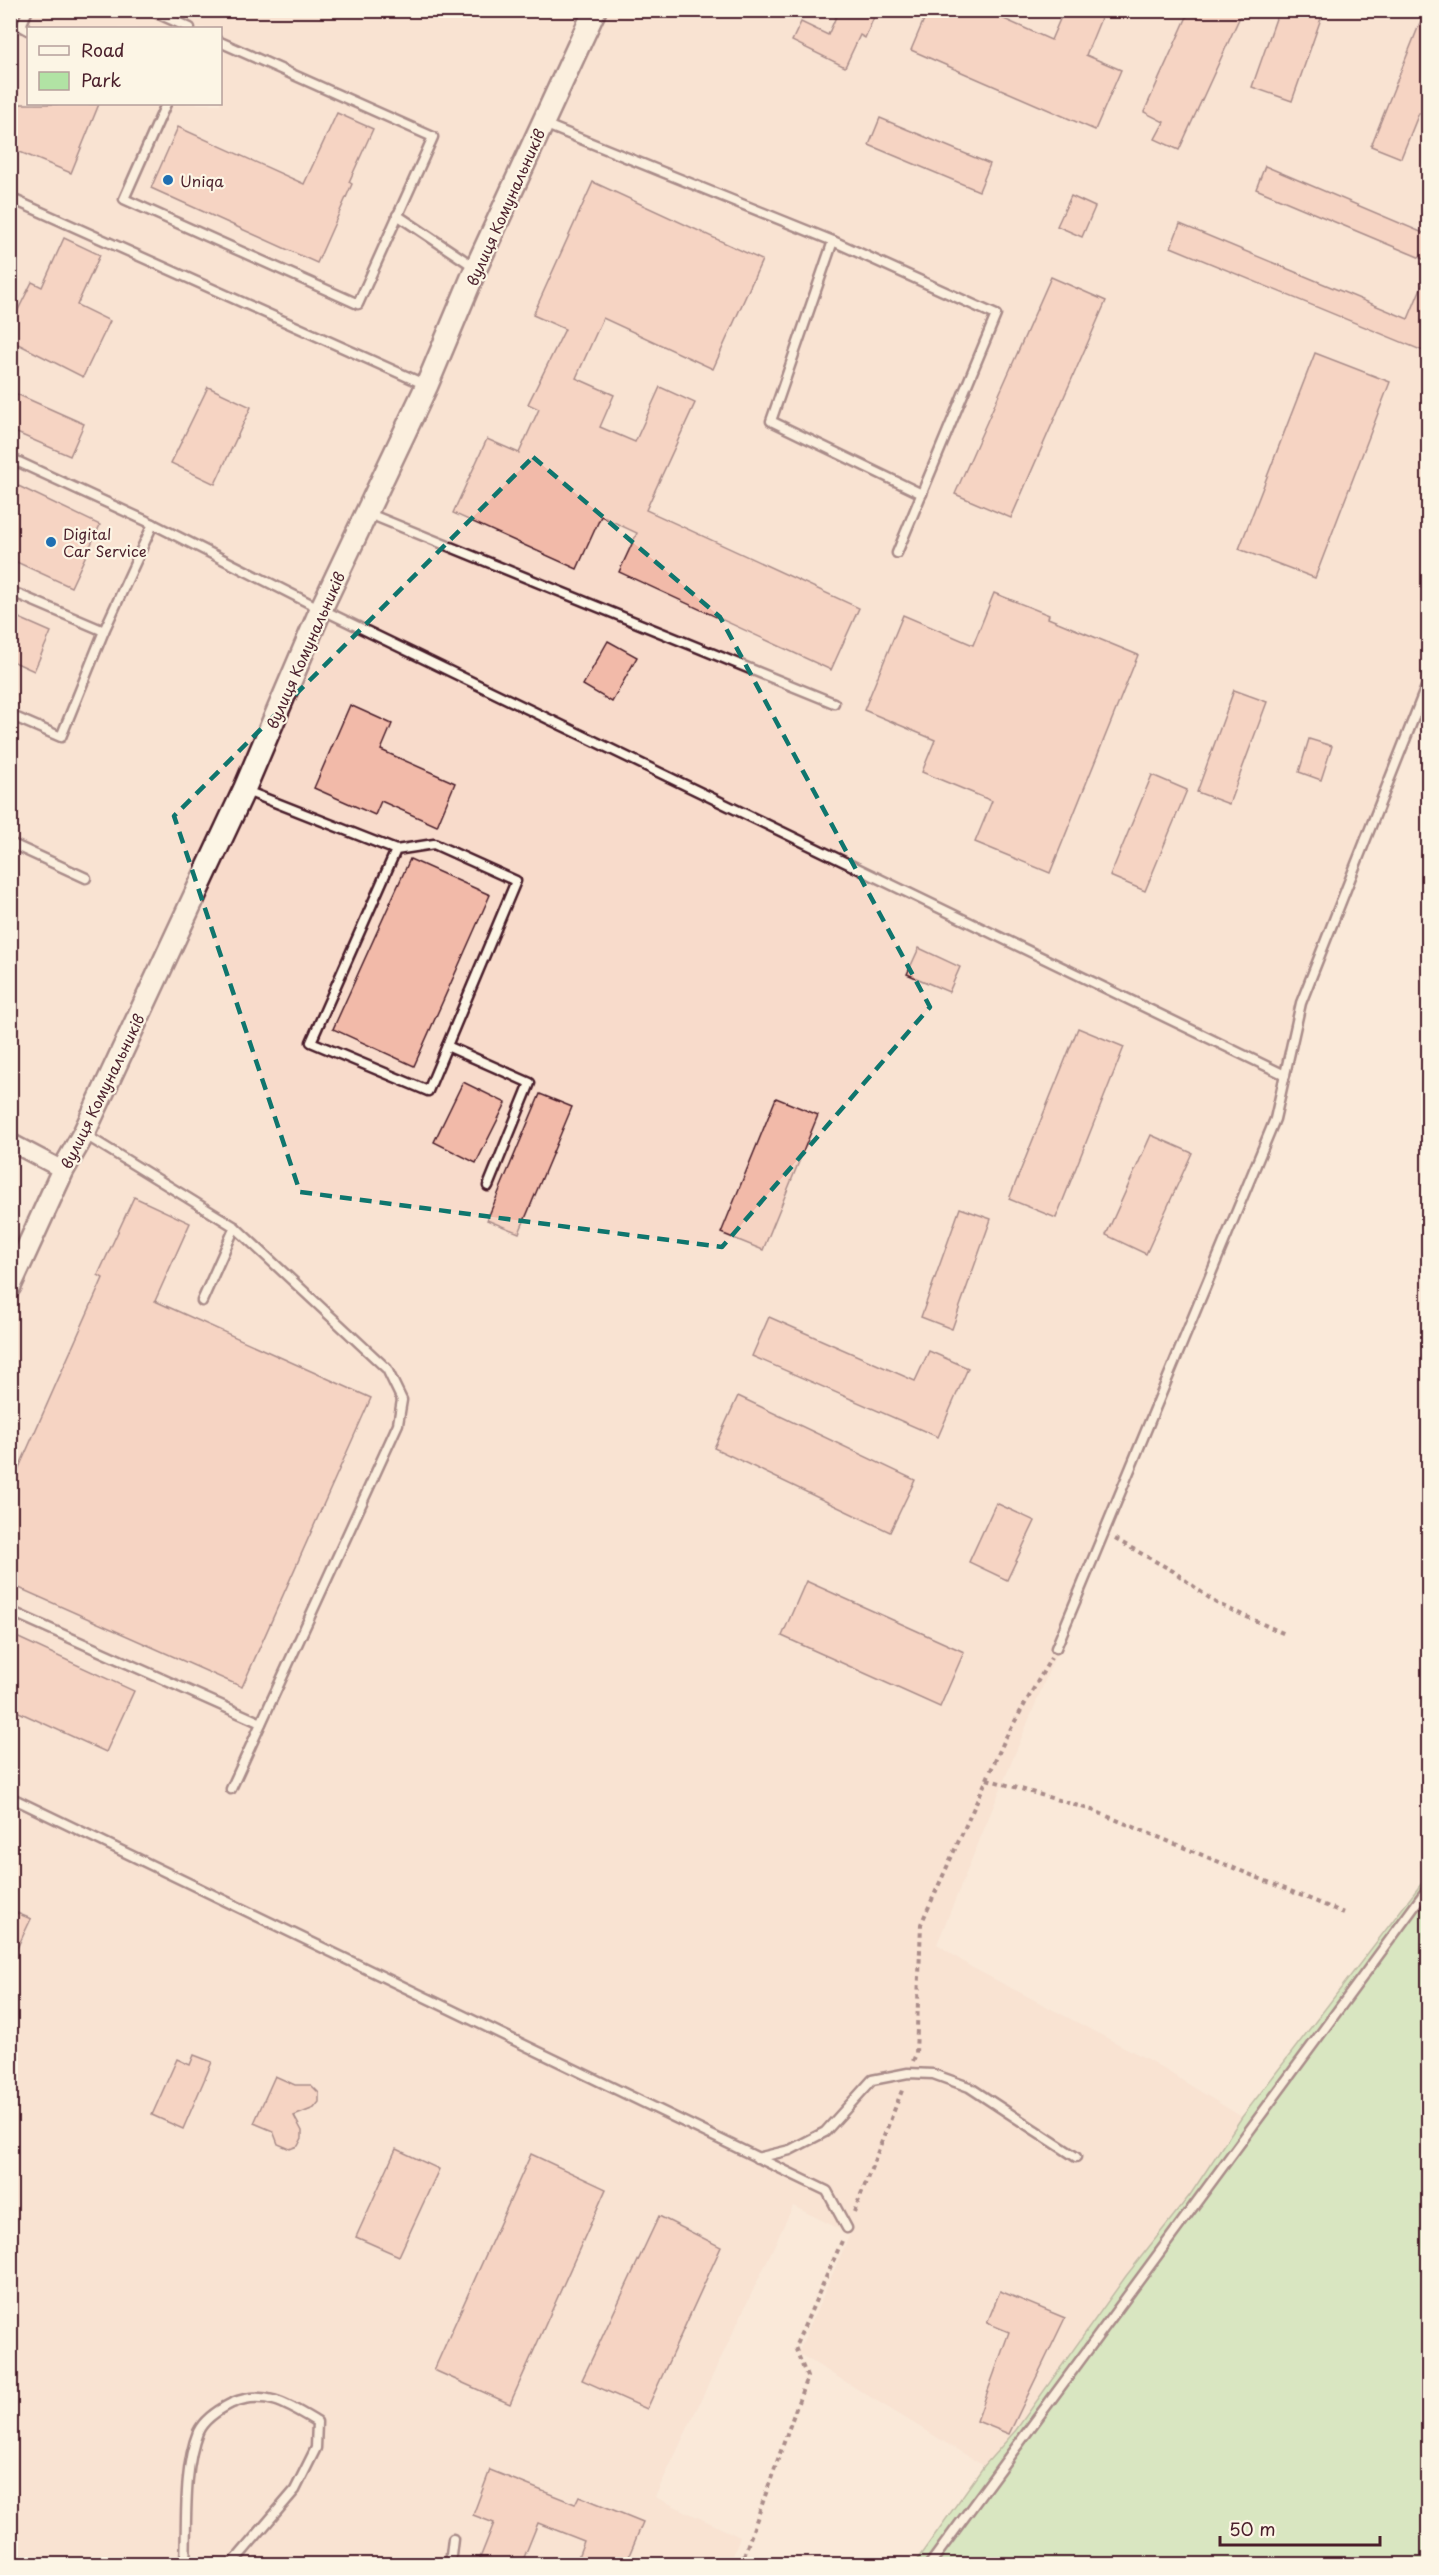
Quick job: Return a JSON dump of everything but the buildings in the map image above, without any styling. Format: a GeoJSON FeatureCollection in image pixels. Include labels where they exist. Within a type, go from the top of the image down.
{"type":"FeatureCollection","features":[{"type":"Feature","properties":{"kind":"street","name":"вулиця Комунальників"},"geometry":{"type":"LineString","coordinates":[[10,1286],[244,790],[321,609],[427,385],[477,268],[595,10]]}},
{"type":"Feature","properties":{"kind":"street"},"geometry":{"type":"LineString","coordinates":[[10,1142],[63,1170]]}},
{"type":"Feature","properties":{"kind":"lane"},"geometry":{"type":"LineString","coordinates":[[27,29],[21,26],[28,10]]}},
{"type":"Feature","properties":{"kind":"lane"},"geometry":{"type":"LineString","coordinates":[[150,10],[188,27]]}},
{"type":"Feature","properties":{"kind":"lane"},"geometry":{"type":"LineString","coordinates":[[166,105],[124,199],[358,304],[433,137],[222,43]]}},
{"type":"Feature","properties":{"kind":"lane"},"geometry":{"type":"LineString","coordinates":[[543,124],[832,242],[996,315],[897,553]]}},
{"type":"Feature","properties":{"kind":"lane"},"geometry":{"type":"LineString","coordinates":[[10,198],[427,385]]}},
{"type":"Feature","properties":{"kind":"lane"},"geometry":{"type":"LineString","coordinates":[[397,215],[477,268]]}},
{"type":"Feature","properties":{"kind":"lane"},"geometry":{"type":"LineString","coordinates":[[832,242],[771,421],[922,494]]}},
{"type":"Feature","properties":{"kind":"lane"},"geometry":{"type":"LineString","coordinates":[[10,458],[153,524],[321,609],[1285,1076]]}},
{"type":"Feature","properties":{"kind":"lane"},"geometry":{"type":"LineString","coordinates":[[367,513],[834,703]]}},
{"type":"Feature","properties":{"kind":"lane"},"geometry":{"type":"LineString","coordinates":[[10,715],[61,737],[104,631],[153,524]]}},
{"type":"Feature","properties":{"kind":"lane"},"geometry":{"type":"LineString","coordinates":[[10,591],[104,631]]}},
{"type":"Feature","properties":{"kind":"lane"},"geometry":{"type":"LineString","coordinates":[[1056,1648],[1275,1119],[1301,1003],[1428,682]]}},
{"type":"Feature","properties":{"kind":"lane"},"geometry":{"type":"LineString","coordinates":[[244,790],[396,850],[434,844],[516,881],[428,1091],[311,1042],[396,850]]}},
{"type":"Feature","properties":{"kind":"lane"},"geometry":{"type":"LineString","coordinates":[[10,843],[86,878]]}},
{"type":"Feature","properties":{"kind":"lane"},"geometry":{"type":"LineString","coordinates":[[447,1046],[530,1083],[488,1186]]}},
{"type":"Feature","properties":{"kind":"lane"},"geometry":{"type":"LineString","coordinates":[[84,1133],[235,1227],[387,1369],[402,1400],[398,1424],[231,1789]]}},
{"type":"Feature","properties":{"kind":"lane"},"geometry":{"type":"LineString","coordinates":[[202,1301],[235,1227]]}},
{"type":"Feature","properties":{"kind":"lane"},"geometry":{"type":"LineString","coordinates":[[10,1611],[261,1724]]}},
{"type":"Feature","properties":{"kind":"lane"},"geometry":{"type":"LineString","coordinates":[[10,1797],[827,2191],[848,2228]]}},
{"type":"Feature","properties":{"kind":"lane"},"geometry":{"type":"LineString","coordinates":[[930,2565],[1428,1888]]}},
{"type":"Feature","properties":{"kind":"lane"},"geometry":{"type":"LineString","coordinates":[[757,2158],[790,2150],[825,2132],[872,2080],[908,2073],[933,2074],[969,2087],[1076,2157]]}},
{"type":"Feature","properties":{"kind":"lane"},"geometry":{"type":"LineString","coordinates":[[185,2565],[189,2472],[199,2431],[219,2409],[247,2397],[282,2402],[317,2422],[316,2448],[295,2490],[232,2565]]}},
{"type":"Feature","properties":{"kind":"lane"},"geometry":{"type":"LineString","coordinates":[[450,2565],[453,2539]]}},
{"type":"Feature","properties":{"kind":"lane"},"geometry":{"type":"LineString","coordinates":[[10,2558],[25,2565]]}},
{"type":"Feature","properties":{"kind":"path"},"geometry":{"type":"LineString","coordinates":[[1103,1533],[1173,1571],[1216,1603],[1285,1634]]}},
{"type":"Feature","properties":{"kind":"path"},"geometry":{"type":"LineString","coordinates":[[741,2565],[807,2377],[795,2347],[848,2228],[916,2054],[921,1924],[1006,1737],[1056,1648]]}},
{"type":"Feature","properties":{"kind":"path"},"geometry":{"type":"LineString","coordinates":[[987,1779],[1092,1810],[1344,1913]]}},
{"type":"Feature","properties":{"kind":"highlighted area"},"geometry":{"type":"Polygon","coordinates":[[[533,457],[720,617],[930,1007],[722,1247],[300,1192],[174,816],[533,457]]]}},
{"type":"Feature","properties":{"kind":"shaded area"},"geometry":{"type":"Polygon","coordinates":[[[10,11],[1428,11],[1428,691],[1301,1003],[1275,1119],[937,1944],[971,1967],[1149,2060],[1242,2117],[1428,1875],[1428,2564],[914,2564],[984,2466],[798,2353],[850,2234],[793,2206],[655,2497],[740,2537],[730,2564],[11,2564],[10,1302],[70,1171],[11,1134],[10,11]]]}},
{"type":"Feature","properties":{"kind":"green space"},"geometry":{"type":"Polygon","coordinates":[[[1428,1875],[1428,2564],[914,2564],[984,2466],[1016,2430],[1126,2276],[1190,2195],[1242,2117],[1428,1875]]]}},
{"type":"Feature","properties":{"kind":"place","name":"Uniqa"},"geometry":{"type":"Point","coordinates":[168,180]}},
{"type":"Feature","properties":{"kind":"place","name":"Digital Car Service"},"geometry":{"type":"Point","coordinates":[51,542]}}]}
